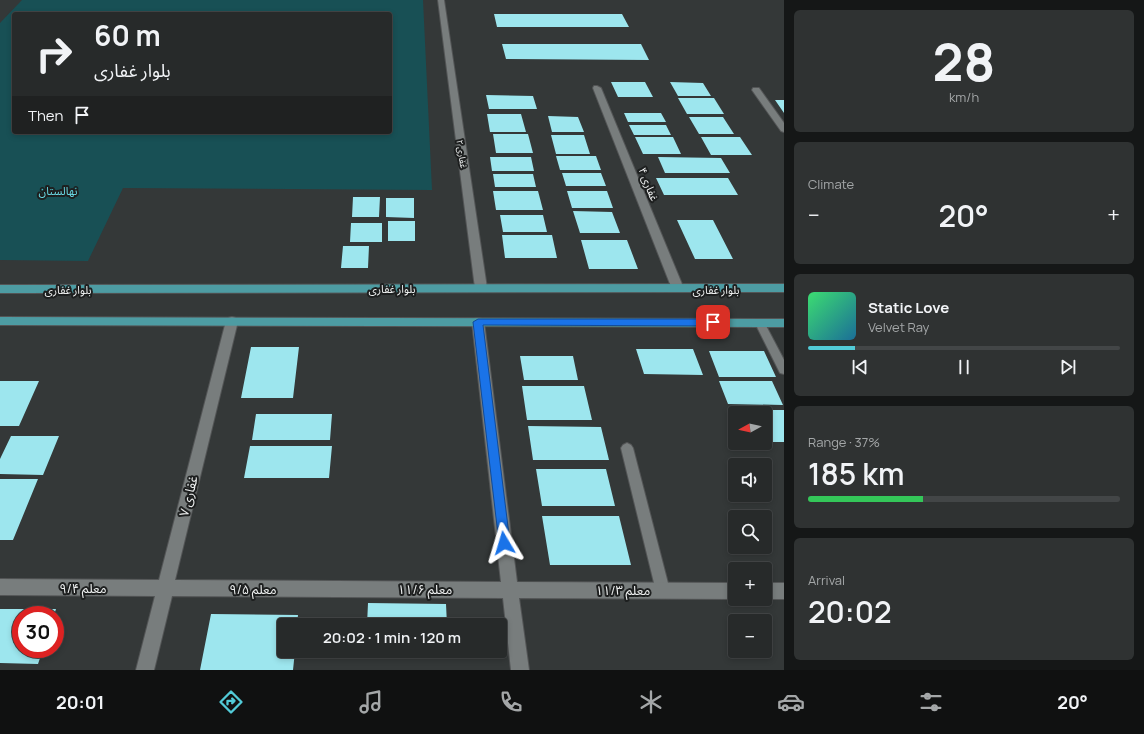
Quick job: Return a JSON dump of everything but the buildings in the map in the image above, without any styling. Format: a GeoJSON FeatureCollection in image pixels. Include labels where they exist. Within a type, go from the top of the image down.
{"type":"FeatureCollection","features":[{"type":"Feature","properties":{"kind":"main road","name":"بلوار غفاری"},"geometry":{"type":"LineString","coordinates":[[0,289],[784,288]]}},
{"type":"Feature","properties":{"kind":"main road"},"geometry":{"type":"LineString","coordinates":[[0,321],[784,322]]}},
{"type":"Feature","properties":{"kind":"street","name":"غفاری ۲"},"geometry":{"type":"LineString","coordinates":[[441,0],[481,288]]}},
{"type":"Feature","properties":{"kind":"street","name":"غفاری ۴"},"geometry":{"type":"LineString","coordinates":[[597,88],[678,289]]}},
{"type":"Feature","properties":{"kind":"street"},"geometry":{"type":"LineString","coordinates":[[756,90],[784,128]]}},
{"type":"Feature","properties":{"kind":"street","name":"غفاری ۷"},"geometry":{"type":"LineString","coordinates":[[145,670],[232,321]]}},
{"type":"Feature","properties":{"kind":"street"},"geometry":{"type":"LineString","coordinates":[[478,322],[520,670]]}},
{"type":"Feature","properties":{"kind":"street","name":"معلم ۹/۴"},"geometry":{"type":"LineString","coordinates":[[0,587],[165,588]]}},
{"type":"Feature","properties":{"kind":"street","name":"معلم ۹/۵"},"geometry":{"type":"LineString","coordinates":[[165,588],[340,589]]}},
{"type":"Feature","properties":{"kind":"street","name":"معلم ۱۱/۶"},"geometry":{"type":"LineString","coordinates":[[340,589],[510,590]]}},
{"type":"Feature","properties":{"kind":"street","name":"معلم ۱۱/۳"},"geometry":{"type":"LineString","coordinates":[[510,590],[728,591]]}},
{"type":"Feature","properties":{"kind":"street"},"geometry":{"type":"LineString","coordinates":[[772,591],[784,591]]}},
{"type":"Feature","properties":{"kind":"lane"},"geometry":{"type":"LineString","coordinates":[[760,322],[784,370]]}},
{"type":"Feature","properties":{"kind":"lane"},"geometry":{"type":"LineString","coordinates":[[628,448],[663,590]]}},
{"type":"Feature","properties":{"kind":"green space","name":"نهالستان"},"geometry":{"type":"Polygon","coordinates":[[[22,0],[423,0],[432,190],[123,188],[88,261],[0,260],[0,23],[22,0]]]}},
{"type":"Feature","properties":{"kind":"route"},"geometry":{"type":"LineString","coordinates":[[504,543],[478,322],[713,322]]}}]}
